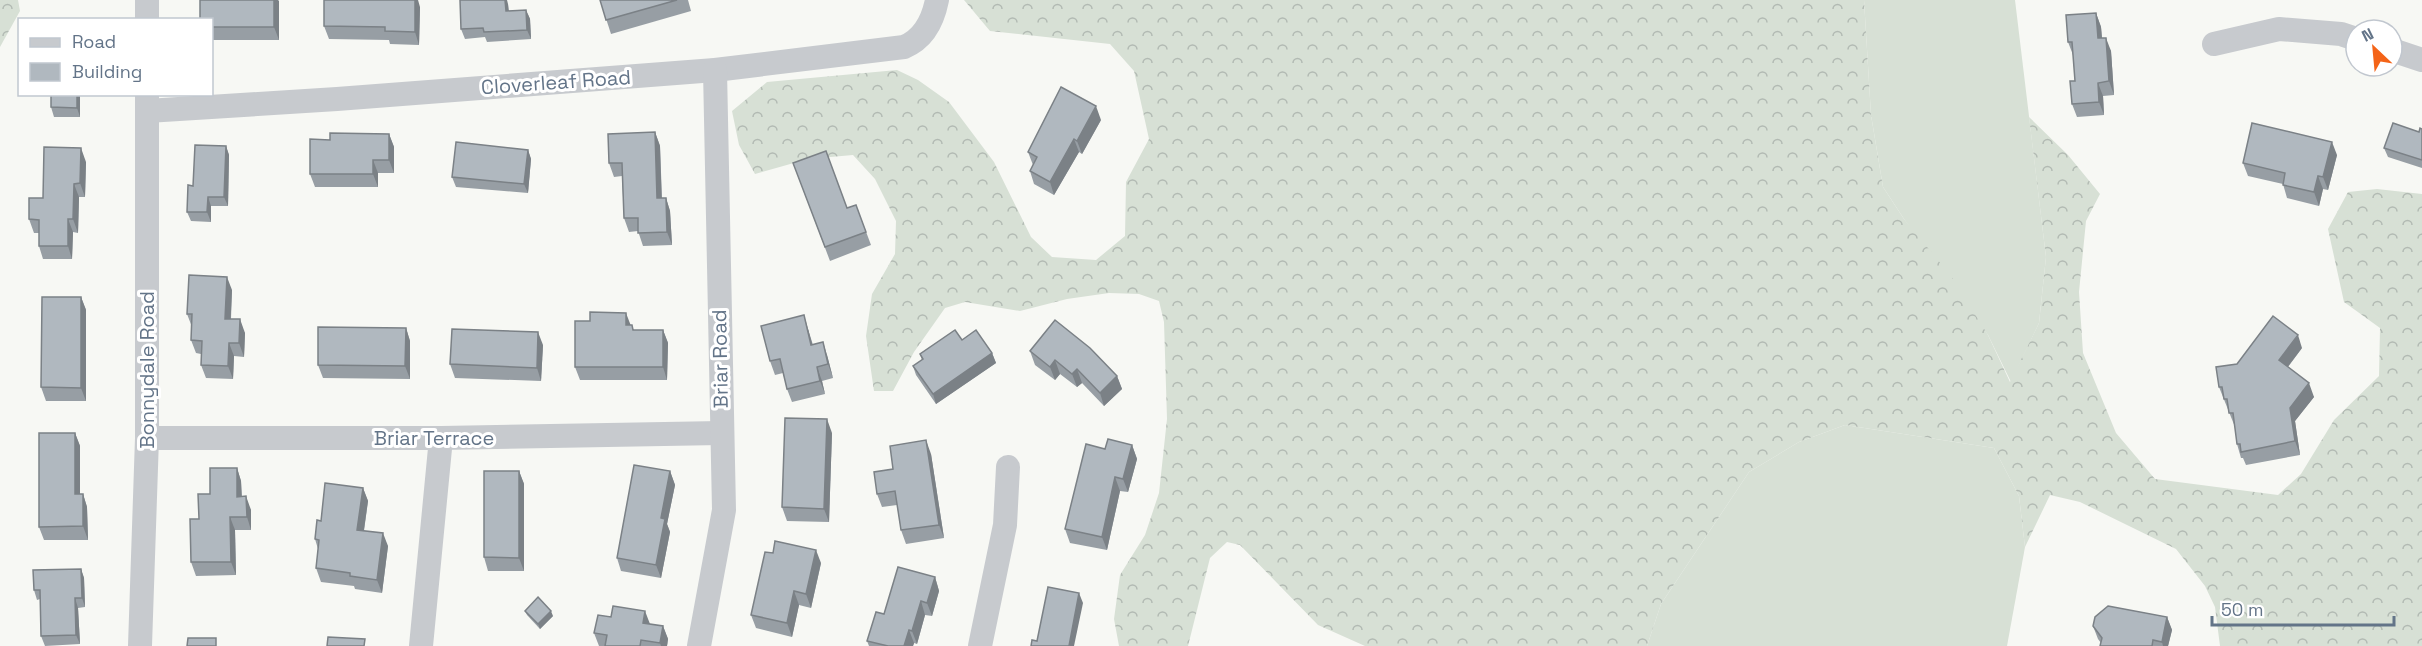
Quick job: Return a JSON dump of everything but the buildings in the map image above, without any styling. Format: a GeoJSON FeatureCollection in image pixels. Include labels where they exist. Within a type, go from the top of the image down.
{"type":"FeatureCollection","features":[{"type":"Feature","properties":{"kind":"street"},"geometry":{"type":"LineString","coordinates":[[147,0],[147,18]]}},
{"type":"Feature","properties":{"kind":"street","name":"Cloverleaf Road"},"geometry":{"type":"LineString","coordinates":[[147,103],[337,99],[715,70],[904,47],[913,44],[926,31],[937,0]]}},
{"type":"Feature","properties":{"kind":"street"},"geometry":{"type":"LineString","coordinates":[[2214,44],[2279,29],[2344,35]]}},
{"type":"Feature","properties":{"kind":"street"},"geometry":{"type":"LineString","coordinates":[[2404,54],[2422,60]]}},
{"type":"Feature","properties":{"kind":"street","name":"Briar Road"},"geometry":{"type":"LineString","coordinates":[[699,646],[724,510],[715,70]]}},
{"type":"Feature","properties":{"kind":"street","name":"Bonnydale Road"},"geometry":{"type":"LineString","coordinates":[[140,646],[147,438],[147,103]]}},
{"type":"Feature","properties":{"kind":"street","name":"Briar Terrace"},"geometry":{"type":"LineString","coordinates":[[147,438],[441,438],[721,433]]}},
{"type":"Feature","properties":{"kind":"street"},"geometry":{"type":"LineString","coordinates":[[421,646],[441,438]]}},
{"type":"Feature","properties":{"kind":"street"},"geometry":{"type":"LineString","coordinates":[[980,646],[1005,525],[1008,467]]}},
{"type":"Feature","properties":{"kind":"green space"},"geometry":{"type":"Polygon","coordinates":[[[0,0],[18,0],[20,11],[0,47],[0,0]]]}},
{"type":"Feature","properties":{"kind":"green space"},"geometry":{"type":"Polygon","coordinates":[[[964,0],[1864,0],[1871,115],[1883,187],[1904,219],[1951,276],[1988,335],[2010,382],[2039,323],[2046,257],[2029,117],[2068,155],[2100,194],[2086,221],[2079,292],[2083,353],[2116,433],[2155,479],[2278,495],[2301,474],[2334,420],[2379,376],[2380,328],[2344,302],[2328,229],[2348,192],[2377,189],[2422,194],[2422,646],[2220,646],[2215,607],[2205,586],[2176,549],[2080,502],[2050,495],[2025,547],[2019,496],[1994,448],[1845,425],[1799,442],[1749,472],[1661,604],[1647,646],[1365,646],[1318,625],[1240,545],[1227,542],[1210,558],[1188,646],[1119,646],[1114,619],[1120,575],[1145,535],[1159,493],[1167,419],[1164,322],[1159,301],[1139,294],[1109,293],[1067,299],[1020,311],[965,302],[945,308],[914,352],[893,391],[874,391],[866,336],[872,294],[895,254],[896,221],[875,179],[853,155],[808,159],[755,174],[739,145],[732,111],[767,82],[897,70],[918,80],[949,102],[994,162],[1031,237],[1052,257],[1096,260],[1125,236],[1126,182],[1149,139],[1134,71],[1110,44],[990,31],[964,0]]]}},
{"type":"Feature","properties":{"kind":"green space"},"geometry":{"type":"Polygon","coordinates":[[[1864,0],[2015,0],[2046,257],[2039,323],[2011,382],[1988,335],[1883,187],[1871,115],[1864,0]]]}},
{"type":"Feature","properties":{"kind":"green space"},"geometry":{"type":"Polygon","coordinates":[[[1845,425],[1994,448],[2019,496],[2025,547],[2007,646],[1647,646],[1661,604],[1749,472],[1799,442],[1845,425]]]}}]}
